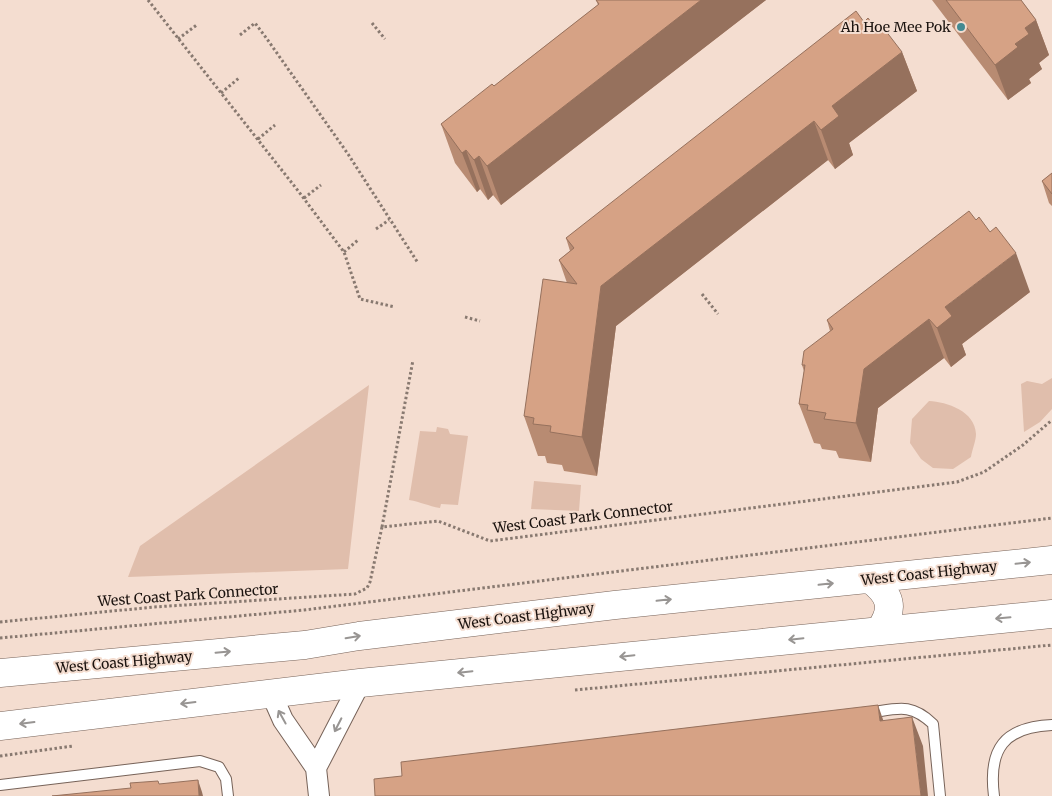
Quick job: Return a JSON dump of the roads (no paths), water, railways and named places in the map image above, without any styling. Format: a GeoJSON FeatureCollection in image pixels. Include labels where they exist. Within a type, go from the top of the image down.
{"type":"FeatureCollection","features":[{"type":"Feature","properties":{"kind":"highway","name":"West Coast Highway"},"geometry":{"type":"LineString","coordinates":[[0,673],[305,645],[359,636],[596,608],[1052,560]]}},
{"type":"Feature","properties":{"kind":"highway"},"geometry":{"type":"LineString","coordinates":[[870,580],[881,587],[887,595],[890,606],[888,618],[880,630]]}},
{"type":"Feature","properties":{"kind":"highway"},"geometry":{"type":"LineString","coordinates":[[0,726],[360,683],[1052,614]]}},
{"type":"Feature","properties":{"kind":"street"},"geometry":{"type":"LineString","coordinates":[[316,768],[360,683]]}},
{"type":"Feature","properties":{"kind":"street"},"geometry":{"type":"LineString","coordinates":[[271,693],[283,720],[316,768],[319,796]]}},
{"type":"Feature","properties":{"kind":"lane"},"geometry":{"type":"LineString","coordinates":[[855,714],[904,708],[920,712],[933,724],[940,796]]}},
{"type":"Feature","properties":{"kind":"lane"},"geometry":{"type":"LineString","coordinates":[[994,796],[992,771],[994,755],[1007,738],[1020,730],[1052,725]]}},
{"type":"Feature","properties":{"kind":"lane"},"geometry":{"type":"LineString","coordinates":[[0,785],[200,761],[219,767],[226,779],[228,796]]}},
{"type":"Feature","properties":{"kind":"place","name":"Ah Hoe Mee Pok"},"geometry":{"type":"Point","coordinates":[961,27]}}]}
